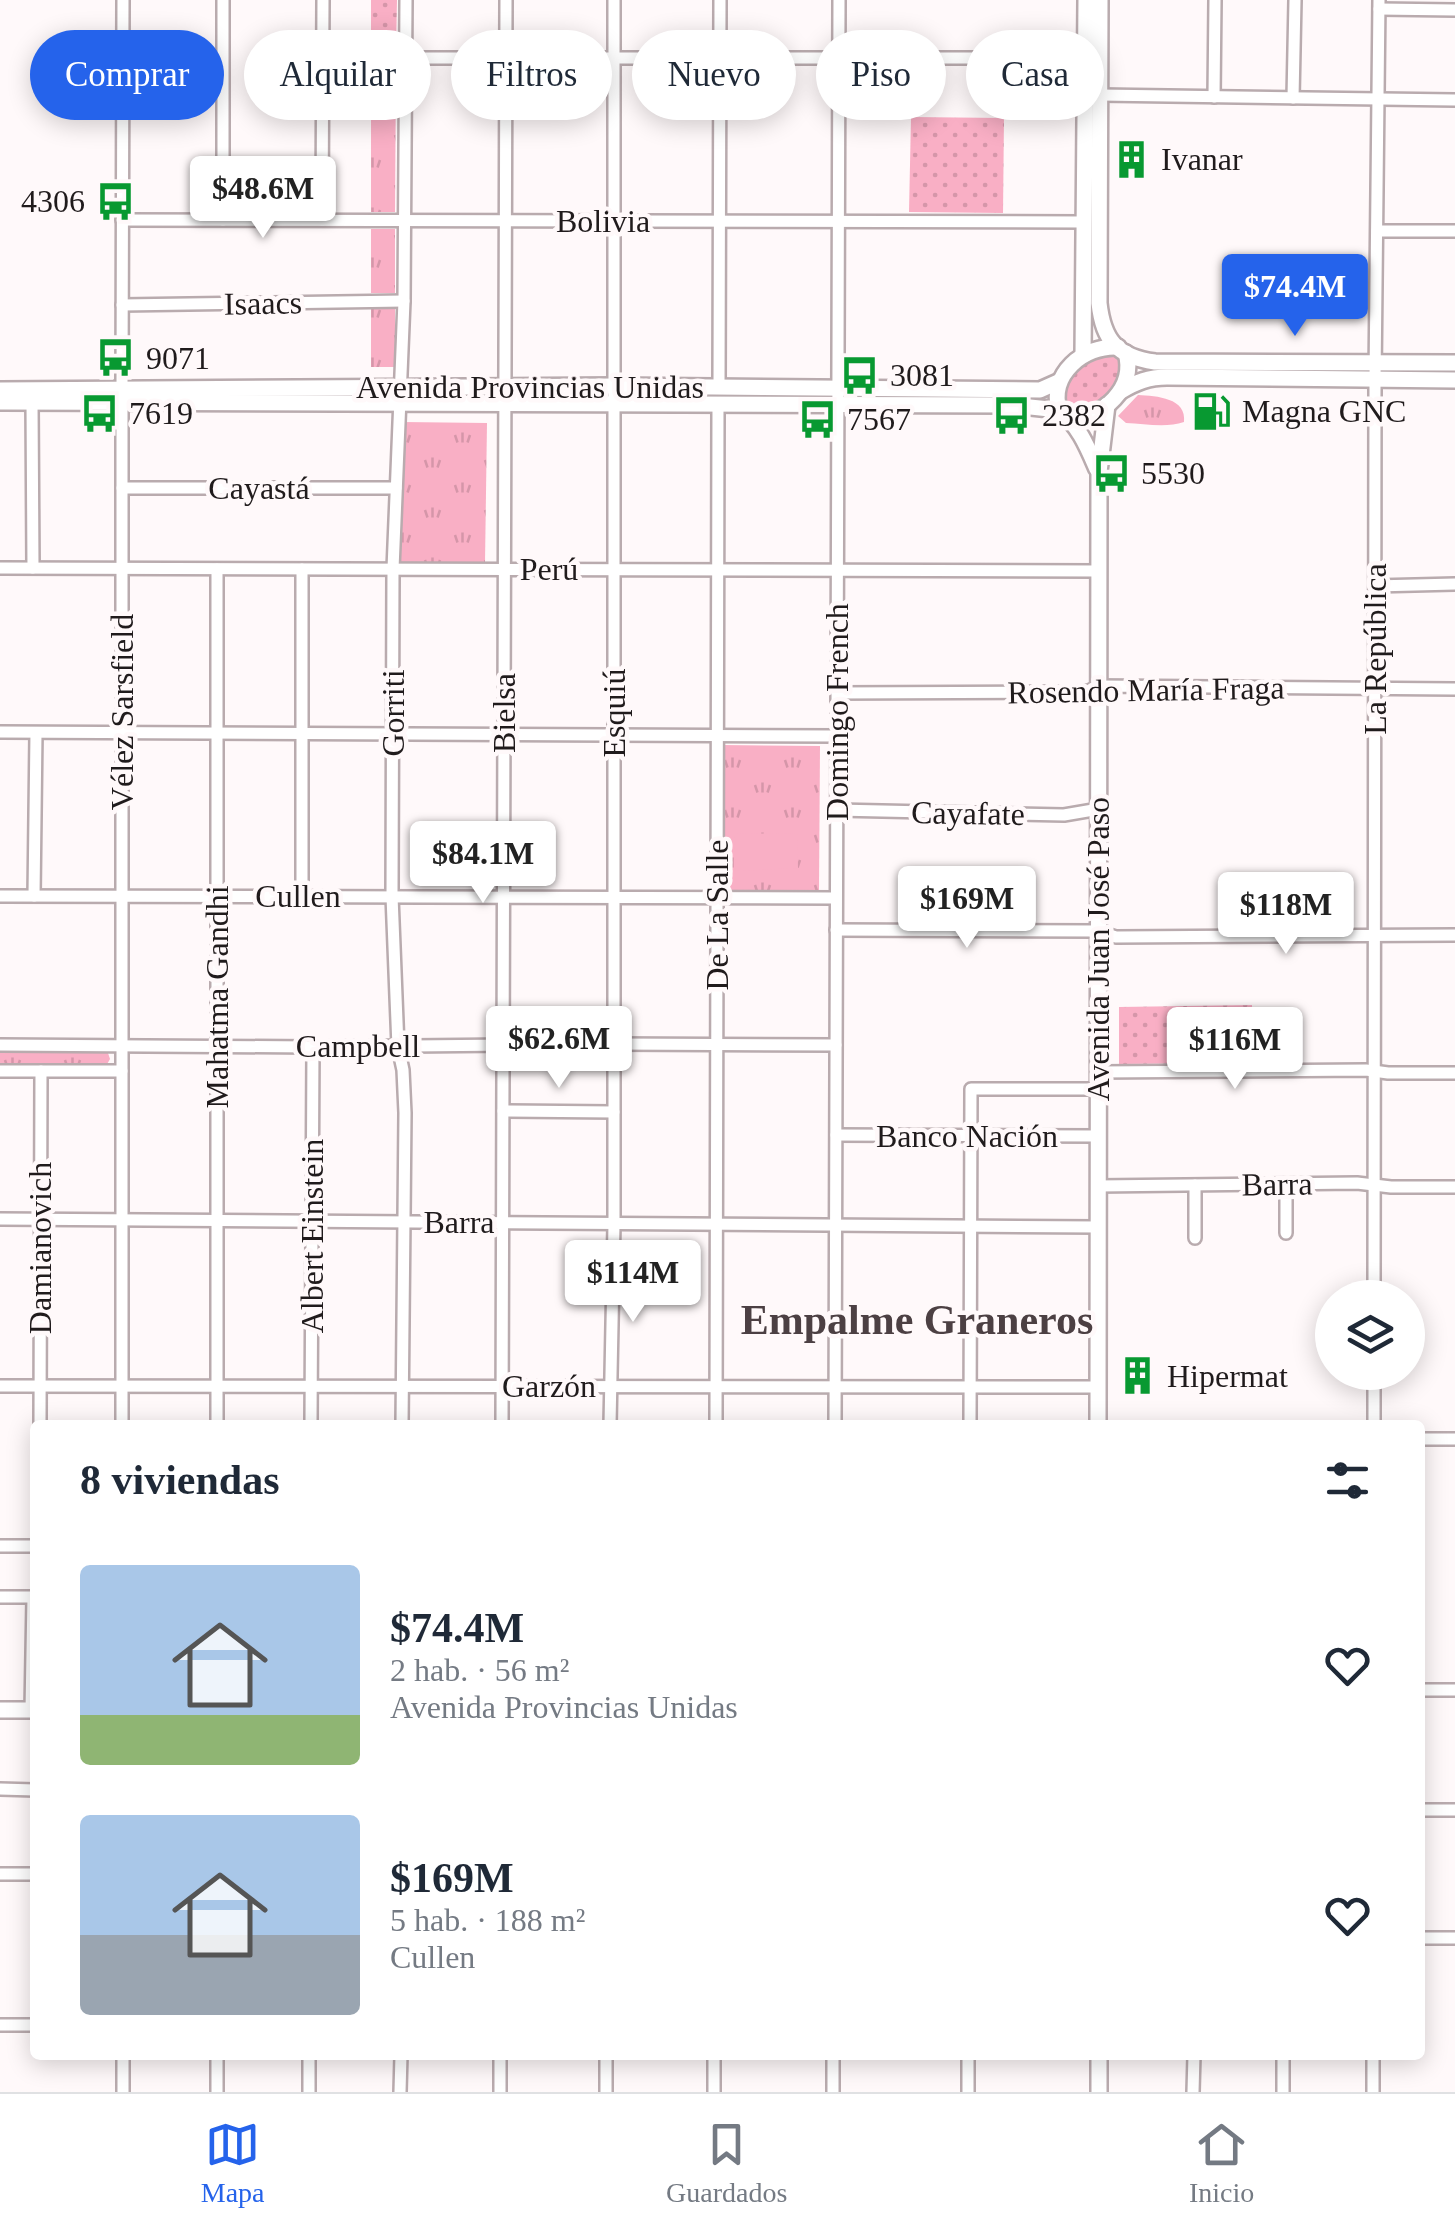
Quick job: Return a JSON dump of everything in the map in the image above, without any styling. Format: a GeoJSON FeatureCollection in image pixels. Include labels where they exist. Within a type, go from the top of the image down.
{"type":"FeatureCollection","features":[{"type":"Feature","properties":{"kind":"main road"},"geometry":{"type":"LineString","coordinates":[[1086,0],[1089,30]]}},
{"type":"Feature","properties":{"kind":"main road"},"geometry":{"type":"LineString","coordinates":[[1097,30],[1100,0]]}},
{"type":"Feature","properties":{"kind":"main road"},"geometry":{"type":"LineString","coordinates":[[1083,356],[1090,120]]}},
{"type":"Feature","properties":{"kind":"main road"},"geometry":{"type":"LineString","coordinates":[[1100,120],[1099,303],[1106,335],[1122,350],[1139,360],[1155,362],[1375,370],[1455,380]]}},
{"type":"Feature","properties":{"kind":"main road"},"geometry":{"type":"LineString","coordinates":[[1100,348],[1122,350],[1129,373],[1120,391],[1095,414],[1082,418],[1064,414],[1056,391],[1058,382],[1083,356],[1100,348]]}},
{"type":"Feature","properties":{"kind":"main road"},"geometry":{"type":"LineString","coordinates":[[1120,391],[1153,377],[1375,370],[1455,363]]}},
{"type":"Feature","properties":{"kind":"main road","name":"Avenida Provincias Unidas"},"geometry":{"type":"LineString","coordinates":[[0,390],[122,396],[505,395],[614,403],[718,396],[1040,390],[1058,382]]}},
{"type":"Feature","properties":{"kind":"main road","name":"Avenida Provincias Unidas"},"geometry":{"type":"LineString","coordinates":[[505,395],[614,386],[718,396]]}},
{"type":"Feature","properties":{"kind":"main road","name":"Avenida Provincias Unidas"},"geometry":{"type":"LineString","coordinates":[[0,402],[122,396]]}},
{"type":"Feature","properties":{"kind":"main road","name":"Avenida Provincias Unidas"},"geometry":{"type":"LineString","coordinates":[[838,396],[1012,405],[1064,414]]}},
{"type":"Feature","properties":{"kind":"main road","name":"Avenida Juan José Paso"},"geometry":{"type":"LineString","coordinates":[[1098,1420],[1098,571],[1099,472],[1107,405]]}},
{"type":"Feature","properties":{"kind":"main road","name":"Avenida Juan José Paso"},"geometry":{"type":"LineString","coordinates":[[1064,414],[1083,436],[1099,472]]}},
{"type":"Feature","properties":{"kind":"main road"},"geometry":{"type":"LineString","coordinates":[[0,1710],[30,1710]]}},
{"type":"Feature","properties":{"kind":"main road"},"geometry":{"type":"LineString","coordinates":[[1099,2060],[1099,2092]]}},
{"type":"Feature","properties":{"kind":"street","name":"Vélez Sarsfield"},"geometry":{"type":"LineString","coordinates":[[122,0],[122,1420]]}},
{"type":"Feature","properties":{"kind":"street"},"geometry":{"type":"LineString","coordinates":[[223,220],[224,0]]}},
{"type":"Feature","properties":{"kind":"street"},"geometry":{"type":"LineString","coordinates":[[322,220],[323,0]]}},
{"type":"Feature","properties":{"kind":"street","name":"Gorriti"},"geometry":{"type":"LineString","coordinates":[[405,30],[406,0]]}},
{"type":"Feature","properties":{"kind":"street","name":"Bielsa"},"geometry":{"type":"LineString","coordinates":[[506,0],[506,30]]}},
{"type":"Feature","properties":{"kind":"street","name":"Esquiú"},"geometry":{"type":"LineString","coordinates":[[610,1420],[614,1224],[614,0]]}},
{"type":"Feature","properties":{"kind":"street","name":"De La Salle"},"geometry":{"type":"LineString","coordinates":[[720,0],[720,30]]}},
{"type":"Feature","properties":{"kind":"street","name":"Domingo French"},"geometry":{"type":"LineString","coordinates":[[839,0],[839,30]]}},
{"type":"Feature","properties":{"kind":"street"},"geometry":{"type":"LineString","coordinates":[[1214,97],[1215,0]]}},
{"type":"Feature","properties":{"kind":"street"},"geometry":{"type":"LineString","coordinates":[[1294,98],[1295,0]]}},
{"type":"Feature","properties":{"kind":"street"},"geometry":{"type":"LineString","coordinates":[[1379,5],[1455,10]]}},
{"type":"Feature","properties":{"kind":"street","name":"La República"},"geometry":{"type":"LineString","coordinates":[[1374,1280],[1379,5]]}},
{"type":"Feature","properties":{"kind":"street"},"geometry":{"type":"LineString","coordinates":[[614,58],[632,58]]}},
{"type":"Feature","properties":{"kind":"street"},"geometry":{"type":"LineString","coordinates":[[1104,95],[1455,100]]}},
{"type":"Feature","properties":{"kind":"street","name":"Gorriti"},"geometry":{"type":"LineString","coordinates":[[402,1420],[405,1113],[398,1047],[392,896],[393,569],[404,300],[405,120]]}},
{"type":"Feature","properties":{"kind":"street","name":"Bielsa"},"geometry":{"type":"LineString","coordinates":[[502,1420],[506,120]]}},
{"type":"Feature","properties":{"kind":"street","name":"De La Salle"},"geometry":{"type":"LineString","coordinates":[[716,1420],[720,120]]}},
{"type":"Feature","properties":{"kind":"street","name":"Domingo French"},"geometry":{"type":"LineString","coordinates":[[835,1420],[839,120]]}},
{"type":"Feature","properties":{"kind":"street","name":"Bolivia"},"geometry":{"type":"LineString","coordinates":[[122,220],[1085,222]]}},
{"type":"Feature","properties":{"kind":"street"},"geometry":{"type":"LineString","coordinates":[[1377,231],[1455,231]]}},
{"type":"Feature","properties":{"kind":"street","name":"Isaacs"},"geometry":{"type":"LineString","coordinates":[[122,305],[404,300]]}},
{"type":"Feature","properties":{"kind":"street"},"geometry":{"type":"LineString","coordinates":[[32,402],[33,568]]}},
{"type":"Feature","properties":{"kind":"street","name":"Cayastá"},"geometry":{"type":"LineString","coordinates":[[122,488],[396,488]]}},
{"type":"Feature","properties":{"kind":"street","name":"Perú"},"geometry":{"type":"LineString","coordinates":[[0,568],[1098,571]]}},
{"type":"Feature","properties":{"kind":"street","name":"Mahatma Gandhi"},"geometry":{"type":"LineString","coordinates":[[217,568],[217,1420]]}},
{"type":"Feature","properties":{"kind":"street"},"geometry":{"type":"LineString","coordinates":[[302,569],[302,896]]}},
{"type":"Feature","properties":{"kind":"street"},"geometry":{"type":"LineString","coordinates":[[1374,586],[1455,584]]}},
{"type":"Feature","properties":{"kind":"street","name":"Rosendo María Fraga"},"geometry":{"type":"LineString","coordinates":[[837,693],[1075,692],[1098,686],[1455,689]]}},
{"type":"Feature","properties":{"kind":"street"},"geometry":{"type":"LineString","coordinates":[[0,732],[837,736]]}},
{"type":"Feature","properties":{"kind":"street"},"geometry":{"type":"LineString","coordinates":[[34,896],[36,732]]}},
{"type":"Feature","properties":{"kind":"street","name":"Cayafate"},"geometry":{"type":"LineString","coordinates":[[837,810],[1064,815],[1098,810]]}},
{"type":"Feature","properties":{"kind":"street","name":"Cullen"},"geometry":{"type":"LineString","coordinates":[[0,896],[836,898]]}},
{"type":"Feature","properties":{"kind":"street"},"geometry":{"type":"LineString","coordinates":[[836,930],[1098,932],[1116,937],[1455,935]]}},
{"type":"Feature","properties":{"kind":"street","name":"Campbell"},"geometry":{"type":"LineString","coordinates":[[0,1045],[836,1045]]}},
{"type":"Feature","properties":{"kind":"street","name":"Albert Einstein"},"geometry":{"type":"LineString","coordinates":[[311,1420],[313,1047]]}},
{"type":"Feature","properties":{"kind":"street"},"geometry":{"type":"LineString","coordinates":[[0,1070],[122,1071]]}},
{"type":"Feature","properties":{"kind":"street","name":"Damianovich"},"geometry":{"type":"LineString","coordinates":[[40,1420],[41,1071]]}},
{"type":"Feature","properties":{"kind":"street"},"geometry":{"type":"LineString","coordinates":[[970,1420],[971,1089],[1374,1071],[1455,1073]]}},
{"type":"Feature","properties":{"kind":"street"},"geometry":{"type":"LineString","coordinates":[[503,1110],[614,1112]]}},
{"type":"Feature","properties":{"kind":"street","name":"Banco Nación"},"geometry":{"type":"LineString","coordinates":[[836,1135],[1098,1136]]}},
{"type":"Feature","properties":{"kind":"street","name":"Barra"},"geometry":{"type":"LineString","coordinates":[[1098,1186],[1356,1183],[1455,1187]]}},
{"type":"Feature","properties":{"kind":"street"},"geometry":{"type":"LineString","coordinates":[[1286,1184],[1286,1233]]}},
{"type":"Feature","properties":{"kind":"street"},"geometry":{"type":"LineString","coordinates":[[1195,1238],[1196,1185]]}},
{"type":"Feature","properties":{"kind":"street","name":"Barra"},"geometry":{"type":"LineString","coordinates":[[0,1218],[1098,1228]]}},
{"type":"Feature","properties":{"kind":"street","name":"Garzón"},"geometry":{"type":"LineString","coordinates":[[0,1386],[1098,1387]]}},
{"type":"Feature","properties":{"kind":"street"},"geometry":{"type":"LineString","coordinates":[[1374,1390],[1374,1420]]}},
{"type":"Feature","properties":{"kind":"street"},"geometry":{"type":"LineString","coordinates":[[1425,1439],[1455,1439]]}},
{"type":"Feature","properties":{"kind":"street"},"geometry":{"type":"LineString","coordinates":[[0,1546],[30,1546]]}},
{"type":"Feature","properties":{"kind":"street"},"geometry":{"type":"LineString","coordinates":[[0,1597],[30,1597]]}},
{"type":"Feature","properties":{"kind":"street"},"geometry":{"type":"LineString","coordinates":[[1425,1690],[1455,1690]]}},
{"type":"Feature","properties":{"kind":"street"},"geometry":{"type":"LineString","coordinates":[[0,1789],[30,1790]]}},
{"type":"Feature","properties":{"kind":"street"},"geometry":{"type":"LineString","coordinates":[[1425,1810],[1455,1810]]}},
{"type":"Feature","properties":{"kind":"street"},"geometry":{"type":"LineString","coordinates":[[0,1874],[30,1874]]}},
{"type":"Feature","properties":{"kind":"street"},"geometry":{"type":"LineString","coordinates":[[1425,1938],[1455,1938]]}},
{"type":"Feature","properties":{"kind":"street"},"geometry":{"type":"LineString","coordinates":[[0,2025],[30,2026]]}},
{"type":"Feature","properties":{"kind":"street"},"geometry":{"type":"LineString","coordinates":[[122,2060],[122,2092]]}},
{"type":"Feature","properties":{"kind":"street"},"geometry":{"type":"LineString","coordinates":[[217,2060],[217,2092]]}},
{"type":"Feature","properties":{"kind":"street"},"geometry":{"type":"LineString","coordinates":[[309,2060],[309,2092]]}},
{"type":"Feature","properties":{"kind":"street"},"geometry":{"type":"LineString","coordinates":[[400,2060],[400,2092]]}},
{"type":"Feature","properties":{"kind":"street"},"geometry":{"type":"LineString","coordinates":[[500,2060],[500,2092]]}},
{"type":"Feature","properties":{"kind":"street"},"geometry":{"type":"LineString","coordinates":[[606,2060],[606,2092]]}},
{"type":"Feature","properties":{"kind":"street"},"geometry":{"type":"LineString","coordinates":[[714,2060],[714,2092]]}},
{"type":"Feature","properties":{"kind":"street"},"geometry":{"type":"LineString","coordinates":[[833,2060],[833,2092]]}},
{"type":"Feature","properties":{"kind":"street"},"geometry":{"type":"LineString","coordinates":[[968,2060],[968,2092]]}},
{"type":"Feature","properties":{"kind":"street"},"geometry":{"type":"LineString","coordinates":[[1193,2092],[1194,2060]]}},
{"type":"Feature","properties":{"kind":"street"},"geometry":{"type":"LineString","coordinates":[[1283,2092],[1284,2060]]}},
{"type":"Feature","properties":{"kind":"street"},"geometry":{"type":"LineString","coordinates":[[1374,2060],[1374,2092]]}},
{"type":"Feature","properties":{"kind":"green space"},"geometry":{"type":"Polygon","coordinates":[[[371,0],[397,0],[396,30],[371,30],[371,0]]]}},
{"type":"Feature","properties":{"kind":"green space"},"geometry":{"type":"Polygon","coordinates":[[[371,120],[396,120],[395,212],[371,212],[371,120]]]}},
{"type":"Feature","properties":{"kind":"green space"},"geometry":{"type":"Polygon","coordinates":[[[911,120],[1004,120],[1003,213],[909,212],[911,120]]]}},
{"type":"Feature","properties":{"kind":"green space"},"geometry":{"type":"Polygon","coordinates":[[[371,229],[395,229],[395,293],[371,293],[371,229]]]}},
{"type":"Feature","properties":{"kind":"green space"},"geometry":{"type":"Polygon","coordinates":[[[371,308],[395,309],[395,367],[371,367],[371,308]]]}},
{"type":"Feature","properties":{"kind":"green space"},"geometry":{"type":"Polygon","coordinates":[[[1101,354],[1118,355],[1122,360],[1121,374],[1096,404],[1072,412],[1064,407],[1064,385],[1087,361],[1101,354]]]}},
{"type":"Feature","properties":{"kind":"green space"},"geometry":{"type":"Polygon","coordinates":[[[1138,395],[1176,403],[1184,414],[1184,422],[1126,423],[1118,416],[1138,395]]]}},
{"type":"Feature","properties":{"kind":"green space"},"geometry":{"type":"Polygon","coordinates":[[[403,422],[487,423],[485,563],[400,564],[403,422]]]}},
{"type":"Feature","properties":{"kind":"green space"},"geometry":{"type":"Polygon","coordinates":[[[722,745],[820,746],[819,891],[723,890],[722,745]]]}},
{"type":"Feature","properties":{"kind":"green space"},"geometry":{"type":"Polygon","coordinates":[[[797,833],[798,868],[736,871],[734,834],[797,833]]]}},
{"type":"Feature","properties":{"kind":"green space"},"geometry":{"type":"Polygon","coordinates":[[[1252,1005],[1253,1063],[1119,1064],[1119,1007],[1252,1005]]]}},
{"type":"Feature","properties":{"kind":"green space"},"geometry":{"type":"Polygon","coordinates":[[[0,1050],[107,1050],[110,1059],[106,1066],[0,1066],[0,1050]]]}},
{"type":"Feature","properties":{"kind":"place","name":"Ivanar"},"geometry":{"type":"Point","coordinates":[1131,159]}},
{"type":"Feature","properties":{"kind":"place","name":"4306"},"geometry":{"type":"Point","coordinates":[115,201]}},
{"type":"Feature","properties":{"kind":"place","name":"9071"},"geometry":{"type":"Point","coordinates":[116,358]}},
{"type":"Feature","properties":{"kind":"place","name":"3081"},"geometry":{"type":"Point","coordinates":[860,375]}},
{"type":"Feature","properties":{"kind":"place","name":"Magna GNC"},"geometry":{"type":"Point","coordinates":[1212,411]}},
{"type":"Feature","properties":{"kind":"place","name":"7619"},"geometry":{"type":"Point","coordinates":[99,413]}},
{"type":"Feature","properties":{"kind":"place","name":"2382"},"geometry":{"type":"Point","coordinates":[1012,415]}},
{"type":"Feature","properties":{"kind":"place","name":"7567"},"geometry":{"type":"Point","coordinates":[817,419]}},
{"type":"Feature","properties":{"kind":"place","name":"5530"},"geometry":{"type":"Point","coordinates":[1111,473]}},
{"type":"Feature","properties":{"kind":"place","name":"Hipermat"},"geometry":{"type":"Point","coordinates":[1137,1376]}},
{"type":"Feature","properties":{"kind":"district","name":"Empalme Graneros"},"geometry":{"type":"Point","coordinates":[917,1320]}}]}
